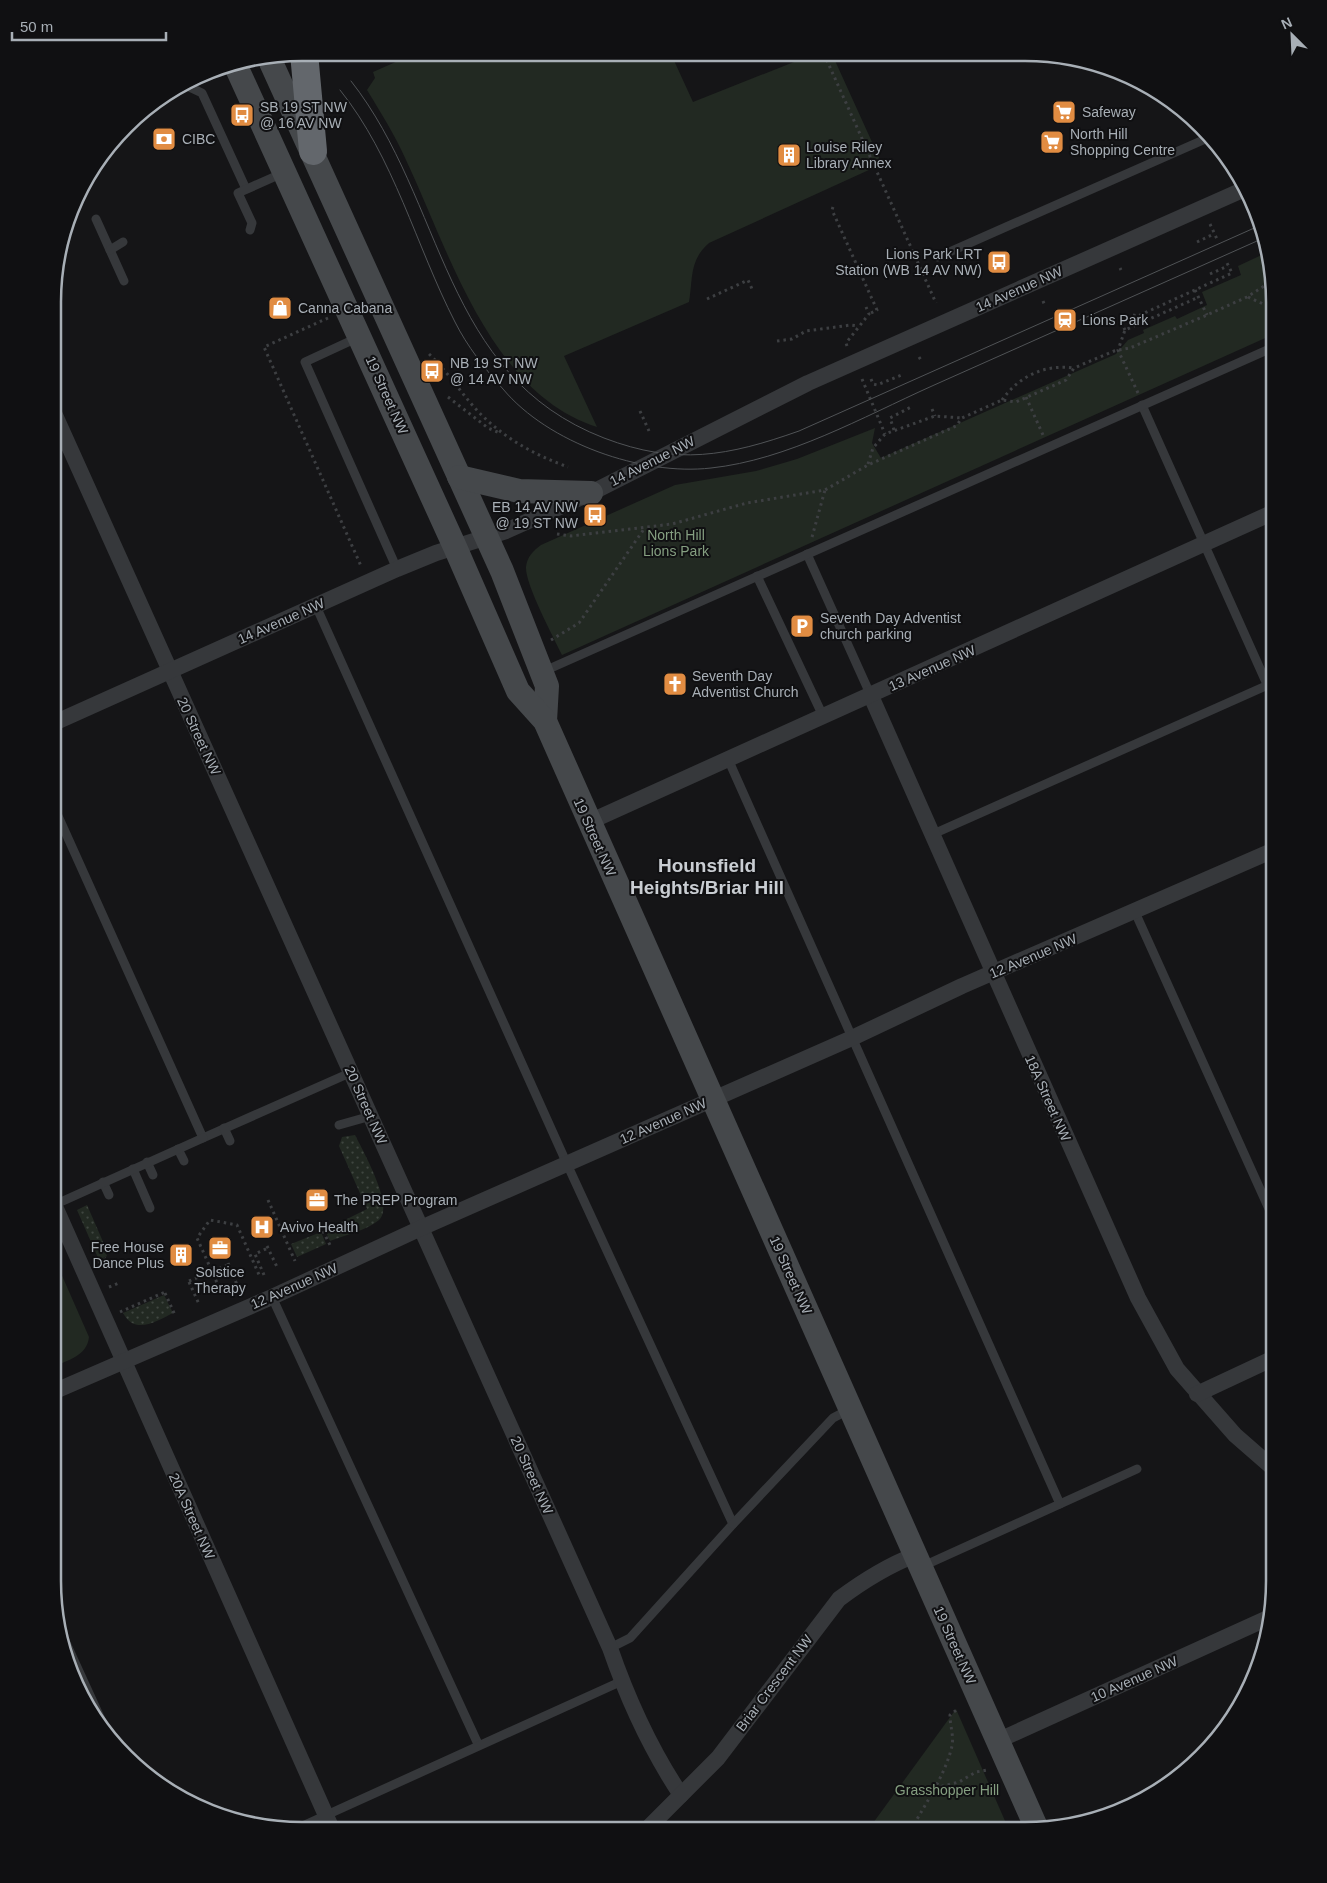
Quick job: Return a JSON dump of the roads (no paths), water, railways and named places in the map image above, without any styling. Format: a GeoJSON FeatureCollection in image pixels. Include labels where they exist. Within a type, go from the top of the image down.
{"type":"FeatureCollection","features":[{"type":"Feature","properties":{"kind":"highway"},"geometry":{"type":"LineString","coordinates":[[305,61],[313,151]]}},
{"type":"Feature","properties":{"kind":"street","name":"19 Street NW"},"geometry":{"type":"LineString","coordinates":[[271,63],[487,537],[547,686],[545,721]]}},
{"type":"Feature","properties":{"kind":"street","name":"19 Street NW"},"geometry":{"type":"LineString","coordinates":[[238,70],[456,547],[518,691],[545,721],[1033,1822]]}},
{"type":"Feature","properties":{"kind":"street","name":"14 Avenue NW"},"geometry":{"type":"LineString","coordinates":[[61,720],[397,569],[487,537],[590,494],[808,383],[1238,191]]}},
{"type":"Feature","properties":{"kind":"street","name":"20 Street NW"},"geometry":{"type":"LineString","coordinates":[[61,429],[169,672],[352,1072],[610,1648],[622,1681],[649,1740],[682,1795]]}},
{"type":"Feature","properties":{"kind":"street"},"geometry":{"type":"LineString","coordinates":[[459,477],[518,491],[590,494]]}},
{"type":"Feature","properties":{"kind":"street","name":"13 Avenue NW"},"geometry":{"type":"LineString","coordinates":[[589,822],[1266,516]]}},
{"type":"Feature","properties":{"kind":"street","name":"18A Street NW"},"geometry":{"type":"LineString","coordinates":[[871,696],[931,835],[1138,1298],[1177,1369],[1235,1435],[1266,1462]]}},
{"type":"Feature","properties":{"kind":"street","name":"12 Avenue NW"},"geometry":{"type":"LineString","coordinates":[[61,1388],[272,1297],[421,1228],[852,1038],[993,972],[1266,854]]}},
{"type":"Feature","properties":{"kind":"street","name":"20A Street NW"},"geometry":{"type":"LineString","coordinates":[[61,1219],[329,1822]]}},
{"type":"Feature","properties":{"kind":"street"},"geometry":{"type":"LineString","coordinates":[[1197,1394],[1266,1362]]}},
{"type":"Feature","properties":{"kind":"street","name":"Briar Crescent NW"},"geometry":{"type":"LineString","coordinates":[[655,1822],[718,1758],[839,1599],[881,1570],[918,1561]]}},
{"type":"Feature","properties":{"kind":"street","name":"10 Avenue NW"},"geometry":{"type":"LineString","coordinates":[[997,1741],[1262,1620]]}},
{"type":"Feature","properties":{"kind":"lane"},"geometry":{"type":"LineString","coordinates":[[192,88],[202,93],[242,191],[252,223],[250,230]]}},
{"type":"Feature","properties":{"kind":"lane"},"geometry":{"type":"LineString","coordinates":[[938,257],[1203,140]]}},
{"type":"Feature","properties":{"kind":"lane"},"geometry":{"type":"LineString","coordinates":[[242,191],[286,172]]}},
{"type":"Feature","properties":{"kind":"lane"},"geometry":{"type":"LineString","coordinates":[[96,219],[124,281]]}},
{"type":"Feature","properties":{"kind":"lane"},"geometry":{"type":"LineString","coordinates":[[110,250],[123,242]]}},
{"type":"Feature","properties":{"kind":"lane"},"geometry":{"type":"LineString","coordinates":[[360,337],[305,362],[397,569]]}},
{"type":"Feature","properties":{"kind":"lane"},"geometry":{"type":"LineString","coordinates":[[542,672],[1266,351]]}},
{"type":"Feature","properties":{"kind":"lane"},"geometry":{"type":"LineString","coordinates":[[1142,405],[1266,681]]}},
{"type":"Feature","properties":{"kind":"lane"},"geometry":{"type":"LineString","coordinates":[[807,554],[871,696]]}},
{"type":"Feature","properties":{"kind":"lane"},"geometry":{"type":"LineString","coordinates":[[757,576],[823,716]]}},
{"type":"Feature","properties":{"kind":"lane"},"geometry":{"type":"LineString","coordinates":[[316,606],[567,1164],[734,1524]]}},
{"type":"Feature","properties":{"kind":"lane"},"geometry":{"type":"LineString","coordinates":[[931,835],[1266,686]]}},
{"type":"Feature","properties":{"kind":"lane"},"geometry":{"type":"LineString","coordinates":[[728,759],[1060,1504]]}},
{"type":"Feature","properties":{"kind":"lane"},"geometry":{"type":"LineString","coordinates":[[61,822],[203,1138]]}},
{"type":"Feature","properties":{"kind":"lane"},"geometry":{"type":"LineString","coordinates":[[1135,912],[1266,1202]]}},
{"type":"Feature","properties":{"kind":"lane"},"geometry":{"type":"LineString","coordinates":[[61,1200],[352,1072]]}},
{"type":"Feature","properties":{"kind":"lane"},"geometry":{"type":"LineString","coordinates":[[339,1125],[371,1116]]}},
{"type":"Feature","properties":{"kind":"lane"},"geometry":{"type":"LineString","coordinates":[[224,1128],[230,1140]]}},
{"type":"Feature","properties":{"kind":"lane"},"geometry":{"type":"LineString","coordinates":[[178,1149],[184,1161]]}},
{"type":"Feature","properties":{"kind":"lane"},"geometry":{"type":"LineString","coordinates":[[147,1162],[153,1175]]}},
{"type":"Feature","properties":{"kind":"lane"},"geometry":{"type":"LineString","coordinates":[[132,1169],[150,1208]]}},
{"type":"Feature","properties":{"kind":"lane"},"geometry":{"type":"LineString","coordinates":[[104,1182],[109,1195]]}},
{"type":"Feature","properties":{"kind":"lane"},"geometry":{"type":"LineString","coordinates":[[272,1297],[478,1744]]}},
{"type":"Feature","properties":{"kind":"lane"},"geometry":{"type":"LineString","coordinates":[[610,1648],[630,1638],[833,1418],[850,1409]]}},
{"type":"Feature","properties":{"kind":"lane"},"geometry":{"type":"LineString","coordinates":[[918,1561],[1060,1504],[1137,1469]]}},
{"type":"Feature","properties":{"kind":"lane"},"geometry":{"type":"LineString","coordinates":[[80,1673],[88,1691]]}},
{"type":"Feature","properties":{"kind":"lane"},"geometry":{"type":"LineString","coordinates":[[329,1822],[478,1744],[622,1681]]}},
{"type":"Feature","properties":{"kind":"tram line"},"geometry":{"type":"LineString","coordinates":[[351,81],[382,128],[408,179],[452,281],[477,329],[509,373],[550,410],[604,438],[630,447],[655,452],[679,455],[725,452],[749,447],[799,431],[1254,228]]}},
{"type":"Feature","properties":{"kind":"tram line"},"geometry":{"type":"LineString","coordinates":[[340,90],[359,116],[390,173],[455,322],[471,348],[503,389],[522,408],[570,440],[598,452],[656,467],[711,468],[768,456],[796,447],[1258,241]]}},
{"type":"Feature","properties":{"kind":"place","name":"Safeway"},"geometry":{"type":"Point","coordinates":[1064,112]}},
{"type":"Feature","properties":{"kind":"place","name":"SB 19 ST NW @ 16 AV NW"},"geometry":{"type":"Point","coordinates":[242,115]}},
{"type":"Feature","properties":{"kind":"place","name":"CIBC"},"geometry":{"type":"Point","coordinates":[164,139]}},
{"type":"Feature","properties":{"kind":"place","name":"North Hill Shopping Centre"},"geometry":{"type":"Point","coordinates":[1052,142]}},
{"type":"Feature","properties":{"kind":"place","name":"Louise Riley Library Annex"},"geometry":{"type":"Point","coordinates":[789,155]}},
{"type":"Feature","properties":{"kind":"place","name":"Lions Park LRT Station (WB 14 AV NW)"},"geometry":{"type":"Point","coordinates":[999,262]}},
{"type":"Feature","properties":{"kind":"place","name":"Canna Cabana"},"geometry":{"type":"Point","coordinates":[280,308]}},
{"type":"Feature","properties":{"kind":"place","name":"Lions Park"},"geometry":{"type":"Point","coordinates":[1065,320]}},
{"type":"Feature","properties":{"kind":"place","name":"NB 19 ST NW @ 14 AV NW"},"geometry":{"type":"Point","coordinates":[432,371]}},
{"type":"Feature","properties":{"kind":"place","name":"EB 14 AV NW @ 19 ST NW"},"geometry":{"type":"Point","coordinates":[595,515]}},
{"type":"Feature","properties":{"kind":"place","name":"Seventh Day Adventist church parking"},"geometry":{"type":"Point","coordinates":[802,626]}},
{"type":"Feature","properties":{"kind":"place","name":"Seventh Day Adventist Church"},"geometry":{"type":"Point","coordinates":[675,684]}},
{"type":"Feature","properties":{"kind":"place","name":"The PREP Program"},"geometry":{"type":"Point","coordinates":[317,1200]}},
{"type":"Feature","properties":{"kind":"place","name":"Avivo Health"},"geometry":{"type":"Point","coordinates":[262,1227]}},
{"type":"Feature","properties":{"kind":"place","name":"Solstice Therapy"},"geometry":{"type":"Point","coordinates":[220,1248]}},
{"type":"Feature","properties":{"kind":"place","name":"Free House Dance Plus"},"geometry":{"type":"Point","coordinates":[181,1255]}},
{"type":"Feature","properties":{"kind":"district","name":"Hounsfield Heights/Briar Hill"},"geometry":{"type":"Point","coordinates":[707,876]}},
{"type":"Feature","properties":{"kind":"park label","name":"North Hill Lions Park"},"geometry":{"type":"Point","coordinates":[676,544]}},
{"type":"Feature","properties":{"kind":"park label","name":"Grasshopper Hill"},"geometry":{"type":"Point","coordinates":[947,1790]}}]}
